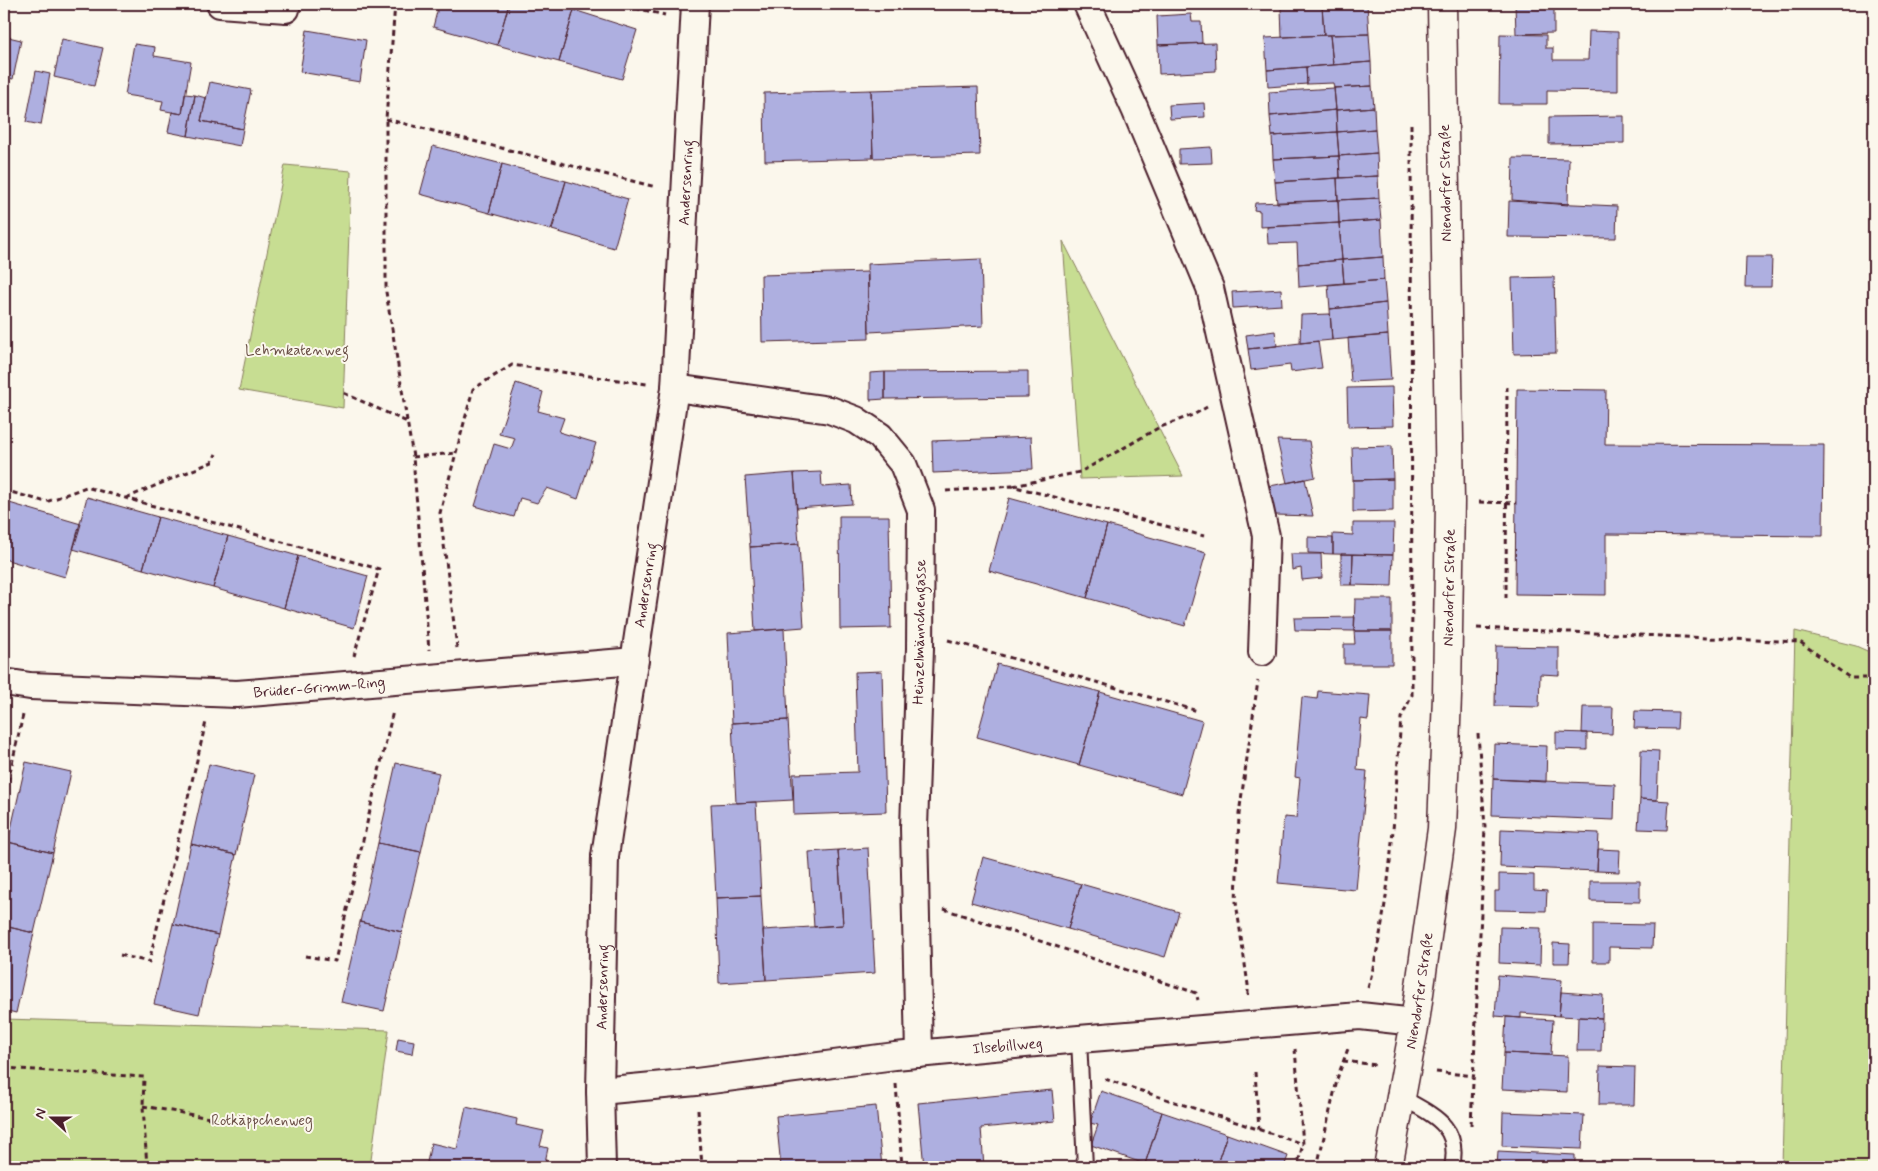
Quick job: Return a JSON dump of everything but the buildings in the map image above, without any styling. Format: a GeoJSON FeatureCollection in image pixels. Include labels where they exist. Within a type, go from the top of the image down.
{"type":"FeatureCollection","features":[{"type":"Feature","properties":{"kind":"main road","name":"Niendorfer Straße"},"geometry":{"type":"LineString","coordinates":[[1388,1167],[1415,1022],[1442,829],[1449,626],[1450,502],[1442,4]]}},
{"type":"Feature","properties":{"kind":"street"},"geometry":{"type":"LineString","coordinates":[[220,4],[286,9]]}},
{"type":"Feature","properties":{"kind":"street"},"geometry":{"type":"LineString","coordinates":[[1087,4],[1135,109],[1210,288],[1266,536],[1262,652]]}},
{"type":"Feature","properties":{"kind":"street","name":"Andersenring"},"geometry":{"type":"LineString","coordinates":[[602,1167],[600,1091],[606,856],[675,388],[695,13]]}},
{"type":"Feature","properties":{"kind":"street","name":"Heinzelmännchengasse"},"geometry":{"type":"LineString","coordinates":[[675,388],[830,410],[856,420],[880,436],[903,464],[921,510],[920,637],[914,828],[916,900],[907,1055]]}},
{"type":"Feature","properties":{"kind":"street","name":"Brüder-Grimm-Ring"},"geometry":{"type":"LineString","coordinates":[[4,682],[30,686],[237,694],[635,661]]}},
{"type":"Feature","properties":{"kind":"street","name":"Ilsebillweg"},"geometry":{"type":"LineString","coordinates":[[600,1091],[696,1082],[907,1055],[1079,1039],[1360,1016],[1415,1022]]}},
{"type":"Feature","properties":{"kind":"lane"},"geometry":{"type":"LineString","coordinates":[[1079,1039],[1085,1167]]}},
{"type":"Feature","properties":{"kind":"lane"},"geometry":{"type":"LineString","coordinates":[[1401,1097],[1438,1119],[1452,1135],[1454,1156],[1452,1167]]}},
{"type":"Feature","properties":{"kind":"path"},"geometry":{"type":"LineString","coordinates":[[395,4],[386,118],[386,292],[413,456],[427,637],[433,678]]}},
{"type":"Feature","properties":{"kind":"path"},"geometry":{"type":"LineString","coordinates":[[618,4],[695,13]]}},
{"type":"Feature","properties":{"kind":"path"},"geometry":{"type":"LineString","coordinates":[[386,118],[685,195]]}},
{"type":"Feature","properties":{"kind":"path"},"geometry":{"type":"LineString","coordinates":[[1317,1167],[1338,1076],[1360,1016],[1376,961],[1387,892],[1401,718],[1412,695],[1411,118]]}},
{"type":"Feature","properties":{"kind":"path"},"geometry":{"type":"LineString","coordinates":[[460,676],[440,514],[473,388],[512,365],[675,388]]}},
{"type":"Feature","properties":{"kind":"path"},"geometry":{"type":"LineString","coordinates":[[1506,598],[1507,387]]}},
{"type":"Feature","properties":{"kind":"path"},"geometry":{"type":"LineString","coordinates":[[344,393],[407,422]]}},
{"type":"Feature","properties":{"kind":"path"},"geometry":{"type":"LineString","coordinates":[[915,493],[1012,486],[1080,472],[1158,428],[1195,414],[1235,393]]}},
{"type":"Feature","properties":{"kind":"path"},"geometry":{"type":"LineString","coordinates":[[413,456],[457,453]]}},
{"type":"Feature","properties":{"kind":"path"},"geometry":{"type":"LineString","coordinates":[[126,498],[212,462],[216,454]]}},
{"type":"Feature","properties":{"kind":"path"},"geometry":{"type":"LineString","coordinates":[[1012,486],[1204,536]]}},
{"type":"Feature","properties":{"kind":"path"},"geometry":{"type":"LineString","coordinates":[[4,490],[46,502],[86,487],[379,570],[346,685]]}},
{"type":"Feature","properties":{"kind":"path"},"geometry":{"type":"LineString","coordinates":[[1473,502],[1516,503]]}},
{"type":"Feature","properties":{"kind":"path"},"geometry":{"type":"LineString","coordinates":[[1449,626],[1800,642],[1850,678],[1874,678]]}},
{"type":"Feature","properties":{"kind":"path"},"geometry":{"type":"LineString","coordinates":[[920,637],[939,637],[1198,711]]}},
{"type":"Feature","properties":{"kind":"path"},"geometry":{"type":"LineString","coordinates":[[1247,1026],[1248,985],[1236,902],[1239,814],[1262,652]]}},
{"type":"Feature","properties":{"kind":"path"},"geometry":{"type":"LineString","coordinates":[[305,956],[335,961],[400,681]]}},
{"type":"Feature","properties":{"kind":"path"},"geometry":{"type":"LineString","coordinates":[[4,799],[30,686]]}},
{"type":"Feature","properties":{"kind":"path"},"geometry":{"type":"LineString","coordinates":[[120,956],[149,962],[213,693]]}},
{"type":"Feature","properties":{"kind":"path"},"geometry":{"type":"LineString","coordinates":[[916,900],[1196,993],[1207,1030]]}},
{"type":"Feature","properties":{"kind":"path"},"geometry":{"type":"LineString","coordinates":[[1293,1021],[1303,1144],[1297,1167]]}},
{"type":"Feature","properties":{"kind":"path"},"geometry":{"type":"LineString","coordinates":[[902,1167],[907,1055]]}},
{"type":"Feature","properties":{"kind":"path"},"geometry":{"type":"LineString","coordinates":[[4,1068],[144,1077],[143,1106],[147,1167]]}},
{"type":"Feature","properties":{"kind":"path"},"geometry":{"type":"LineString","coordinates":[[1080,1070],[1303,1144]]}},
{"type":"Feature","properties":{"kind":"path"},"geometry":{"type":"LineString","coordinates":[[1255,1072],[1259,1130]]}},
{"type":"Feature","properties":{"kind":"path"},"geometry":{"type":"LineString","coordinates":[[696,1082],[702,1167]]}},
{"type":"Feature","properties":{"kind":"path"},"geometry":{"type":"LineString","coordinates":[[143,1106],[210,1118]]}},
{"type":"Feature","properties":{"kind":"green space","name":"Lehmkatenweg"},"geometry":{"type":"Polygon","coordinates":[[[285,165],[351,171],[343,408],[239,390],[285,165]]]}},
{"type":"Feature","properties":{"kind":"green space"},"geometry":{"type":"Polygon","coordinates":[[[1063,241],[1183,476],[1080,479],[1063,241]]]}},
{"type":"Feature","properties":{"kind":"green space"},"geometry":{"type":"Polygon","coordinates":[[[1795,631],[1856,646],[1874,654],[1874,1167],[1782,1167],[1795,631]]]}},
{"type":"Feature","properties":{"kind":"green space","name":"Rotkäppchenweg"},"geometry":{"type":"Polygon","coordinates":[[[4,1019],[389,1030],[370,1167],[4,1167],[4,1019]]]}}]}
